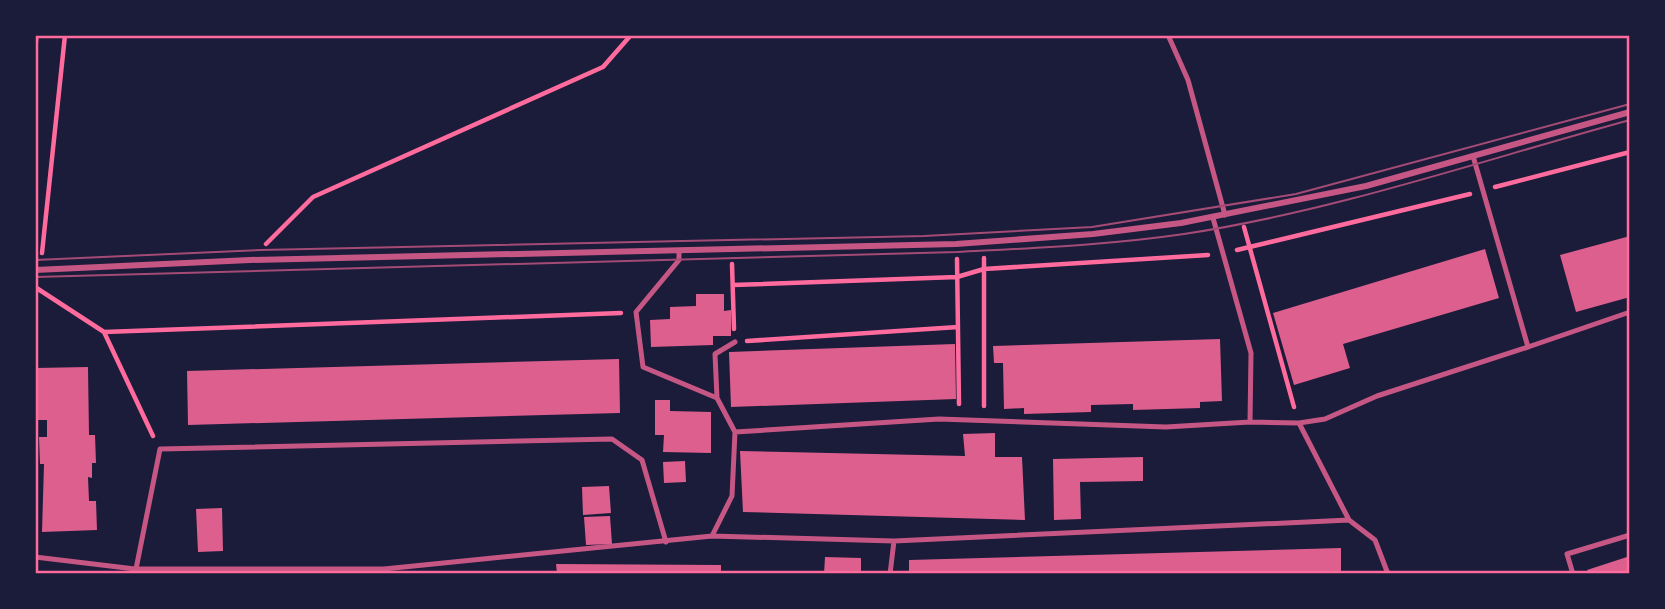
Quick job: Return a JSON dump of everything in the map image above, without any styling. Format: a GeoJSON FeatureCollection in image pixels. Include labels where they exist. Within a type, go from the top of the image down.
{"type":"FeatureCollection","features":[{"type":"Feature","properties":{"kind":"street"},"geometry":{"type":"LineString","coordinates":[[38,270],[250,260],[956,244],[1093,234],[1225,216],[1366,186],[1630,111]]}},
{"type":"Feature","properties":{"kind":"lane"},"geometry":{"type":"LineString","coordinates":[[1168,35],[1188,80],[1225,216]]}},
{"type":"Feature","properties":{"kind":"lane"},"geometry":{"type":"LineString","coordinates":[[1473,156],[1528,347]]}},
{"type":"Feature","properties":{"kind":"lane"},"geometry":{"type":"LineString","coordinates":[[1213,218],[1251,353],[1250,422]]}},
{"type":"Feature","properties":{"kind":"lane"},"geometry":{"type":"LineString","coordinates":[[680,251],[679,260],[636,312],[643,367],[717,398]]}},
{"type":"Feature","properties":{"kind":"lane"},"geometry":{"type":"LineString","coordinates":[[735,432],[959,420],[1166,427],[1250,422],[1299,423],[1325,419],[1377,396],[1630,312]]}},
{"type":"Feature","properties":{"kind":"lane"},"geometry":{"type":"LineString","coordinates":[[712,536],[732,496],[735,432],[717,398],[715,354],[734,342]]}},
{"type":"Feature","properties":{"kind":"lane"},"geometry":{"type":"LineString","coordinates":[[1299,423],[1349,520],[1375,540],[1388,574]]}},
{"type":"Feature","properties":{"kind":"lane"},"geometry":{"type":"LineString","coordinates":[[135,572],[160,449],[612,439],[642,460],[666,542]]}},
{"type":"Feature","properties":{"kind":"lane"},"geometry":{"type":"LineString","coordinates":[[35,557],[135,572],[384,571],[712,536],[894,541],[1349,520]]}},
{"type":"Feature","properties":{"kind":"lane"},"geometry":{"type":"LineString","coordinates":[[1573,574],[1567,554],[1630,535]]}},
{"type":"Feature","properties":{"kind":"lane"},"geometry":{"type":"LineString","coordinates":[[890,574],[894,541]]}},
{"type":"Feature","properties":{"kind":"path"},"geometry":{"type":"LineString","coordinates":[[38,270],[65,35]]}},
{"type":"Feature","properties":{"kind":"path"},"geometry":{"type":"LineString","coordinates":[[250,260],[313,197],[603,67],[631,35]]}},
{"type":"Feature","properties":{"kind":"path"},"geometry":{"type":"LineString","coordinates":[[1240,213],[1299,423]]}},
{"type":"Feature","properties":{"kind":"path"},"geometry":{"type":"LineString","coordinates":[[984,243],[984,421]]}},
{"type":"Feature","properties":{"kind":"path"},"geometry":{"type":"LineString","coordinates":[[956,244],[959,420]]}},
{"type":"Feature","properties":{"kind":"path"},"geometry":{"type":"LineString","coordinates":[[732,249],[734,342],[958,327]]}},
{"type":"Feature","properties":{"kind":"path"},"geometry":{"type":"LineString","coordinates":[[35,287],[104,332],[160,449]]}},
{"type":"Feature","properties":{"kind":"path"},"geometry":{"type":"LineString","coordinates":[[104,332],[636,312]]}},
{"type":"Feature","properties":{"kind":"building"},"geometry":{"type":"Polygon","coordinates":[[[35,35],[39,35],[37,52],[35,52],[35,35]]]}},
{"type":"Feature","properties":{"kind":"building"},"geometry":{"type":"Polygon","coordinates":[[[1630,236],[1630,297],[1576,312],[1560,255],[1630,236]]]}},
{"type":"Feature","properties":{"kind":"building"},"geometry":{"type":"Polygon","coordinates":[[[1485,249],[1499,298],[1343,344],[1350,368],[1294,385],[1273,313],[1485,249]]]}},
{"type":"Feature","properties":{"kind":"building"},"geometry":{"type":"Polygon","coordinates":[[[696,294],[724,294],[724,311],[731,310],[731,336],[713,336],[713,345],[651,347],[650,320],[670,319],[670,307],[696,306],[696,294]]]}},
{"type":"Feature","properties":{"kind":"building"},"geometry":{"type":"Polygon","coordinates":[[[1220,339],[1222,401],[1200,402],[1200,408],[1133,410],[1133,404],[1091,405],[1091,412],[1024,414],[1024,408],[1004,409],[1003,363],[994,363],[993,346],[1220,339]]]}},
{"type":"Feature","properties":{"kind":"building"},"geometry":{"type":"Polygon","coordinates":[[[955,344],[956,399],[731,407],[729,352],[955,344]]]}},
{"type":"Feature","properties":{"kind":"building"},"geometry":{"type":"Polygon","coordinates":[[[619,359],[620,413],[188,425],[187,371],[619,359]]]}},
{"type":"Feature","properties":{"kind":"building"},"geometry":{"type":"Polygon","coordinates":[[[88,367],[89,435],[95,435],[96,463],[92,463],[92,478],[88,477],[89,501],[96,501],[97,530],[42,532],[44,464],[40,464],[39,437],[47,437],[47,420],[35,420],[35,368],[88,367]]]}},
{"type":"Feature","properties":{"kind":"building"},"geometry":{"type":"Polygon","coordinates":[[[655,400],[670,400],[670,411],[711,412],[711,453],[663,452],[664,435],[655,435],[655,400]]]}},
{"type":"Feature","properties":{"kind":"building"},"geometry":{"type":"Polygon","coordinates":[[[995,433],[995,457],[1022,457],[1025,520],[743,512],[740,451],[965,456],[963,434],[995,433]]]}},
{"type":"Feature","properties":{"kind":"building"},"geometry":{"type":"Polygon","coordinates":[[[1143,457],[1143,481],[1080,482],[1081,519],[1054,520],[1053,459],[1143,457]]]}},
{"type":"Feature","properties":{"kind":"building"},"geometry":{"type":"Polygon","coordinates":[[[685,461],[686,482],[664,483],[663,462],[685,461]]]}},
{"type":"Feature","properties":{"kind":"building"},"geometry":{"type":"Polygon","coordinates":[[[609,486],[611,513],[583,515],[582,487],[609,486]]]}},
{"type":"Feature","properties":{"kind":"building"},"geometry":{"type":"Polygon","coordinates":[[[222,508],[223,551],[198,552],[196,509],[222,508]]]}},
{"type":"Feature","properties":{"kind":"building"},"geometry":{"type":"Polygon","coordinates":[[[610,516],[612,544],[586,545],[584,517],[610,516]]]}},
{"type":"Feature","properties":{"kind":"building"},"geometry":{"type":"Polygon","coordinates":[[[1341,548],[1341,574],[909,574],[909,560],[1341,548]]]}},
{"type":"Feature","properties":{"kind":"building"},"geometry":{"type":"Polygon","coordinates":[[[1630,556],[1630,574],[1589,574],[1587,570],[1630,556]]]}},
{"type":"Feature","properties":{"kind":"building"},"geometry":{"type":"Polygon","coordinates":[[[825,557],[861,558],[861,574],[824,574],[825,557]]]}},
{"type":"Feature","properties":{"kind":"building"},"geometry":{"type":"Polygon","coordinates":[[[556,564],[721,565],[721,574],[557,574],[556,564]]]}},
{"type":"Feature","properties":{"kind":"building"},"geometry":{"type":"Polygon","coordinates":[[[531,571],[553,572],[553,574],[531,574],[531,571]]]}},
{"type":"Feature","properties":{"kind":"tram line"},"geometry":{"type":"LineString","coordinates":[[35,260],[260,250],[924,236],[1092,227],[1296,194],[1630,104]]}},
{"type":"Feature","properties":{"kind":"tram line"},"geometry":{"type":"LineString","coordinates":[[35,277],[957,252],[1127,241],[1184,234],[1297,212],[1630,120]]}}]}
